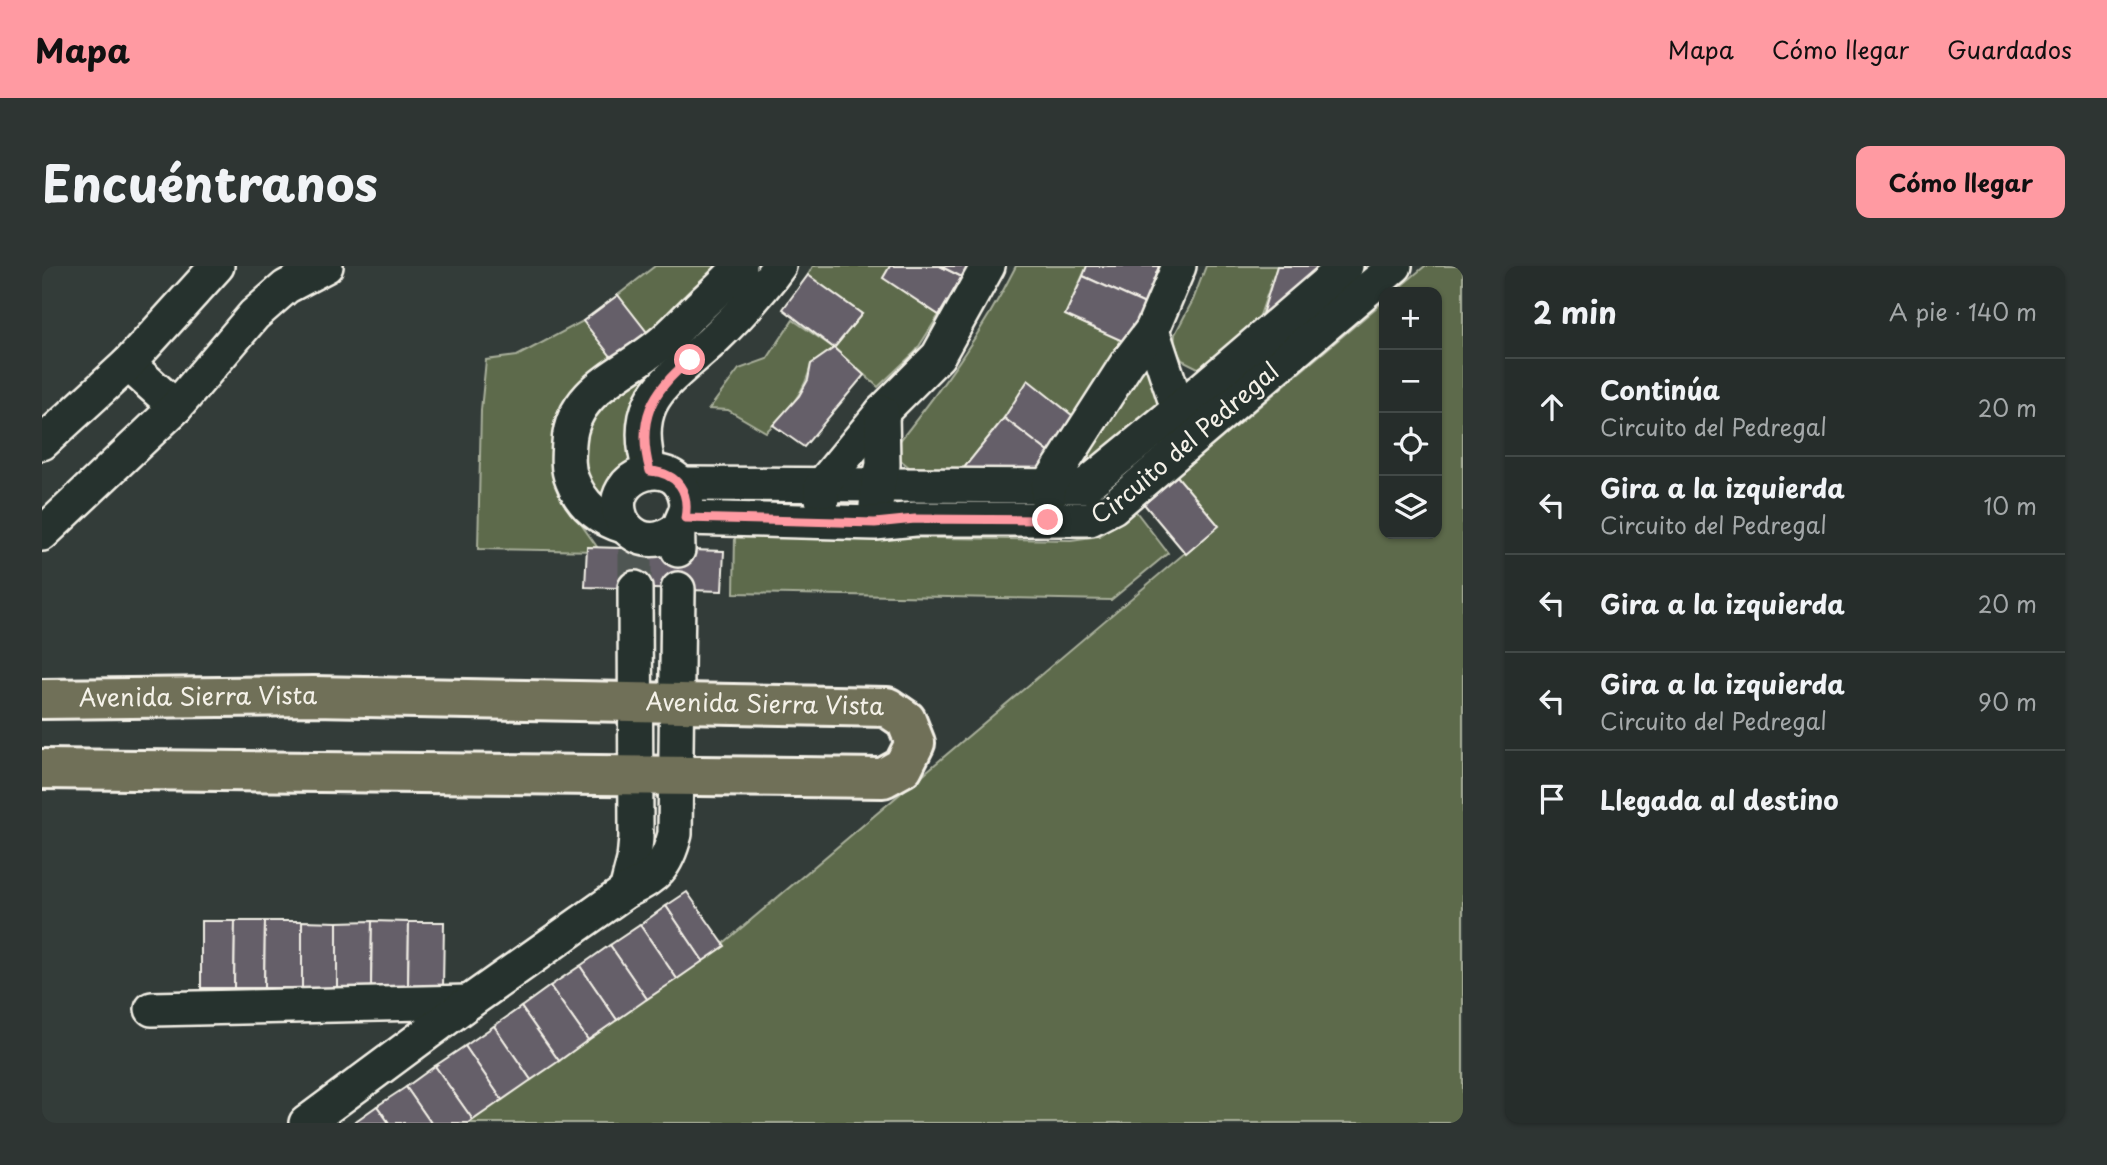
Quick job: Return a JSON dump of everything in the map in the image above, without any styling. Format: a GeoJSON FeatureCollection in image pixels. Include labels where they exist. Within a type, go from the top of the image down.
{"type":"FeatureCollection","features":[{"type":"Feature","properties":{"kind":"main road","name":"Avenida Sierra Vista"},"geometry":{"type":"LineString","coordinates":[[42,699],[314,696],[887,707],[906,720],[915,743],[903,767],[883,778],[42,769]]}},
{"type":"Feature","properties":{"kind":"street"},"geometry":{"type":"LineString","coordinates":[[42,443],[128,364],[216,266]]}},
{"type":"Feature","properties":{"kind":"street"},"geometry":{"type":"LineString","coordinates":[[42,534],[176,407],[254,315],[286,287],[326,266]]}},
{"type":"Feature","properties":{"kind":"street"},"geometry":{"type":"LineString","coordinates":[[740,266],[657,367],[645,429],[646,457],[686,495],[687,506],[680,532],[658,540],[632,537],[585,505],[573,482],[568,458],[573,421],[596,389],[657,367],[731,323],[760,292],[779,266]]}},
{"type":"Feature","properties":{"kind":"street"},"geometry":{"type":"LineString","coordinates":[[824,521],[821,486],[883,411],[938,356],[988,266]]}},
{"type":"Feature","properties":{"kind":"street"},"geometry":{"type":"LineString","coordinates":[[1048,520],[1048,486],[1127,363],[1152,330],[1179,266]]}},
{"type":"Feature","properties":{"kind":"street","name":"Circuito del Pedregal"},"geometry":{"type":"LineString","coordinates":[[665,477],[821,486],[1085,486],[1346,266]]}},
{"type":"Feature","properties":{"kind":"street","name":"Circuito del Pedregal"},"geometry":{"type":"LineString","coordinates":[[680,532],[824,521],[875,523],[915,519],[1090,519],[1113,507],[1395,266]]}},
{"type":"Feature","properties":{"kind":"street"},"geometry":{"type":"LineString","coordinates":[[1152,330],[1188,442]]}},
{"type":"Feature","properties":{"kind":"street"},"geometry":{"type":"LineString","coordinates":[[128,364],[176,407]]}},
{"type":"Feature","properties":{"kind":"street"},"geometry":{"type":"LineString","coordinates":[[875,523],[878,484],[883,465],[883,411]]}},
{"type":"Feature","properties":{"kind":"street"},"geometry":{"type":"LineString","coordinates":[[632,537],[620,516],[618,504],[621,491],[628,481],[639,474],[665,477]]}},
{"type":"Feature","properties":{"kind":"street"},"geometry":{"type":"LineString","coordinates":[[626,891],[634,860],[636,838],[635,588]]}},
{"type":"Feature","properties":{"kind":"street"},"geometry":{"type":"LineString","coordinates":[[306,1123],[469,1002],[626,891],[644,884],[659,871],[670,854],[675,834],[678,589]]}},
{"type":"Feature","properties":{"kind":"street"},"geometry":{"type":"LineString","coordinates":[[152,1009],[469,1002]]}},
{"type":"Feature","properties":{"kind":"green space"},"geometry":{"type":"Polygon","coordinates":[[[655,266],[721,266],[653,340],[618,295],[655,266]]]}},
{"type":"Feature","properties":{"kind":"green space"},"geometry":{"type":"Polygon","coordinates":[[[813,266],[890,266],[883,278],[939,315],[916,351],[878,387],[834,348],[862,314],[808,275],[813,266]]]}},
{"type":"Feature","properties":{"kind":"green space"},"geometry":{"type":"Polygon","coordinates":[[[1016,266],[1087,266],[1065,315],[1127,343],[1078,420],[1028,381],[1006,415],[963,469],[916,473],[891,452],[958,362],[989,315],[1016,266]]]}},
{"type":"Feature","properties":{"kind":"green space"},"geometry":{"type":"Polygon","coordinates":[[[1206,266],[1277,266],[1257,324],[1211,365],[1198,368],[1182,360],[1174,346],[1175,334],[1193,300],[1206,266]]]}},
{"type":"Feature","properties":{"kind":"green space"},"geometry":{"type":"Polygon","coordinates":[[[1425,266],[1463,266],[1463,1123],[460,1123],[726,941],[1218,525],[1177,476],[1379,305],[1379,539],[1442,539],[1442,287],[1400,287],[1425,266]]]}},
{"type":"Feature","properties":{"kind":"green space"},"geometry":{"type":"Polygon","coordinates":[[[793,320],[834,348],[811,364],[800,393],[766,432],[728,410],[709,409],[739,369],[767,359],[793,320]]]}},
{"type":"Feature","properties":{"kind":"green space"},"geometry":{"type":"Polygon","coordinates":[[[583,321],[617,364],[572,390],[562,423],[568,506],[600,551],[478,549],[481,410],[486,360],[517,356],[583,321]]]}},
{"type":"Feature","properties":{"kind":"green space"},"geometry":{"type":"Polygon","coordinates":[[[1150,334],[1174,410],[1086,484],[1048,485],[1150,334]]]}},
{"type":"Feature","properties":{"kind":"green space"},"geometry":{"type":"Polygon","coordinates":[[[643,369],[651,375],[641,434],[616,507],[581,488],[582,412],[643,369]]]}},
{"type":"Feature","properties":{"kind":"green space"},"geometry":{"type":"Polygon","coordinates":[[[1134,509],[1168,553],[1111,600],[734,593],[735,535],[1071,540],[1099,536],[1134,509]]]}},
{"type":"Feature","properties":{"kind":"building"},"geometry":{"type":"Polygon","coordinates":[[[890,266],[940,266],[962,277],[939,315],[883,278],[890,266]]]}},
{"type":"Feature","properties":{"kind":"building"},"geometry":{"type":"Polygon","coordinates":[[[940,266],[968,266],[962,277],[940,266]]]}},
{"type":"Feature","properties":{"kind":"building"},"geometry":{"type":"Polygon","coordinates":[[[1087,266],[1159,266],[1145,304],[1083,276],[1087,266]]]}},
{"type":"Feature","properties":{"kind":"building"},"geometry":{"type":"Polygon","coordinates":[[[1277,266],[1326,266],[1261,318],[1277,266]]]}},
{"type":"Feature","properties":{"kind":"building"},"geometry":{"type":"Polygon","coordinates":[[[808,275],[862,314],[834,348],[783,309],[808,275]]]}},
{"type":"Feature","properties":{"kind":"building"},"geometry":{"type":"Polygon","coordinates":[[[1083,276],[1145,304],[1127,343],[1065,315],[1083,276]]]}},
{"type":"Feature","properties":{"kind":"building"},"geometry":{"type":"Polygon","coordinates":[[[618,295],[653,340],[617,364],[583,321],[618,295]]]}},
{"type":"Feature","properties":{"kind":"building"},"geometry":{"type":"Polygon","coordinates":[[[834,348],[864,375],[804,447],[773,425],[799,396],[808,380],[811,364],[834,348]]]}},
{"type":"Feature","properties":{"kind":"building"},"geometry":{"type":"Polygon","coordinates":[[[1028,380],[1078,420],[1051,454],[1004,418],[1028,380]]]}},
{"type":"Feature","properties":{"kind":"building"},"geometry":{"type":"Polygon","coordinates":[[[1004,418],[1051,454],[1038,472],[963,469],[1004,418]]]}},
{"type":"Feature","properties":{"kind":"building"},"geometry":{"type":"Polygon","coordinates":[[[1177,476],[1219,526],[1186,554],[1144,504],[1177,476]]]}},
{"type":"Feature","properties":{"kind":"building"},"geometry":{"type":"Polygon","coordinates":[[[587,547],[724,551],[722,591],[585,587],[587,547]]]}},
{"type":"Feature","properties":{"kind":"building"},"geometry":{"type":"Polygon","coordinates":[[[687,892],[725,946],[703,961],[666,906],[687,892]]]}},
{"type":"Feature","properties":{"kind":"building"},"geometry":{"type":"Polygon","coordinates":[[[666,906],[703,961],[677,979],[640,925],[666,906]]]}},
{"type":"Feature","properties":{"kind":"building"},"geometry":{"type":"Polygon","coordinates":[[[201,921],[235,921],[234,988],[201,988],[201,921]]]}},
{"type":"Feature","properties":{"kind":"building"},"geometry":{"type":"Polygon","coordinates":[[[235,921],[265,921],[264,988],[234,988],[235,921]]]}},
{"type":"Feature","properties":{"kind":"building"},"geometry":{"type":"Polygon","coordinates":[[[265,921],[302,921],[302,988],[264,988],[265,921]]]}},
{"type":"Feature","properties":{"kind":"building"},"geometry":{"type":"Polygon","coordinates":[[[302,921],[337,922],[337,988],[302,988],[302,921]]]}},
{"type":"Feature","properties":{"kind":"building"},"geometry":{"type":"Polygon","coordinates":[[[372,921],[371,988],[337,988],[337,922],[372,921]]]}},
{"type":"Feature","properties":{"kind":"building"},"geometry":{"type":"Polygon","coordinates":[[[372,921],[409,922],[408,988],[371,988],[372,921]]]}},
{"type":"Feature","properties":{"kind":"building"},"geometry":{"type":"Polygon","coordinates":[[[409,922],[444,922],[443,988],[408,988],[409,922]]]}},
{"type":"Feature","properties":{"kind":"building"},"geometry":{"type":"Polygon","coordinates":[[[640,925],[677,979],[647,999],[610,945],[640,925]]]}},
{"type":"Feature","properties":{"kind":"building"},"geometry":{"type":"Polygon","coordinates":[[[610,945],[647,999],[617,1020],[580,966],[610,945]]]}},
{"type":"Feature","properties":{"kind":"building"},"geometry":{"type":"Polygon","coordinates":[[[580,966],[617,1020],[588,1040],[550,986],[580,966]]]}},
{"type":"Feature","properties":{"kind":"building"},"geometry":{"type":"Polygon","coordinates":[[[550,986],[588,1040],[559,1061],[521,1007],[550,986]]]}},
{"type":"Feature","properties":{"kind":"building"},"geometry":{"type":"Polygon","coordinates":[[[521,1007],[559,1061],[531,1080],[494,1026],[521,1007]]]}},
{"type":"Feature","properties":{"kind":"building"},"geometry":{"type":"Polygon","coordinates":[[[494,1026],[531,1080],[502,1100],[465,1046],[494,1026]]]}},
{"type":"Feature","properties":{"kind":"building"},"geometry":{"type":"Polygon","coordinates":[[[465,1046],[502,1100],[473,1120],[435,1066],[465,1046]]]}},
{"type":"Feature","properties":{"kind":"building"},"geometry":{"type":"Polygon","coordinates":[[[435,1066],[473,1120],[469,1123],[431,1123],[406,1087],[435,1066]]]}},
{"type":"Feature","properties":{"kind":"building"},"geometry":{"type":"Polygon","coordinates":[[[406,1087],[431,1123],[389,1123],[377,1106],[406,1087]]]}},
{"type":"Feature","properties":{"kind":"building"},"geometry":{"type":"Polygon","coordinates":[[[377,1106],[389,1123],[353,1123],[377,1106]]]}},
{"type":"Feature","properties":{"kind":"tunnel"},"geometry":{"type":"LineString","coordinates":[[635,549],[635,588]]}},
{"type":"Feature","properties":{"kind":"route"},"geometry":{"type":"LineString","coordinates":[[690,360],[667,379],[659,390],[652,402],[645,429],[646,457],[650,471],[662,472],[680,484],[686,495],[685,518],[875,523],[915,519],[1048,520]]}}]}
